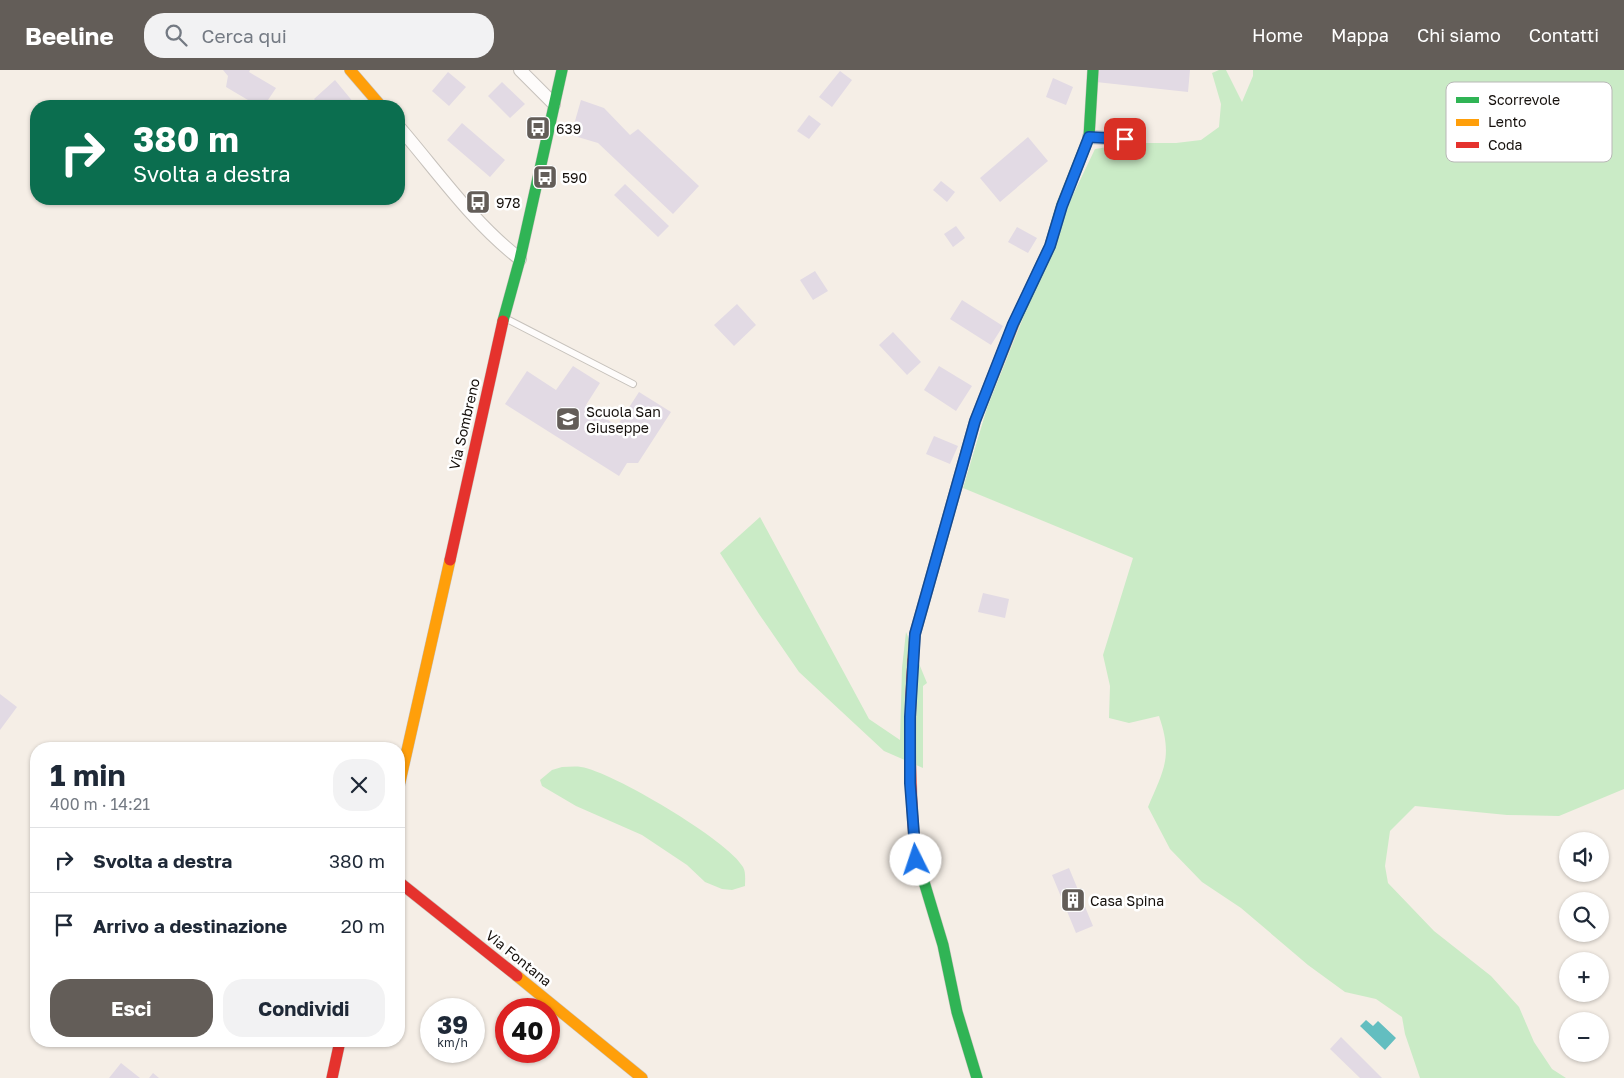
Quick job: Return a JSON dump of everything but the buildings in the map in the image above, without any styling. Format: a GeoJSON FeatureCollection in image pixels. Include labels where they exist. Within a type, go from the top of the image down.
{"type":"FeatureCollection","features":[{"type":"Feature","properties":{"kind":"street"},"geometry":{"type":"LineString","coordinates":[[350,70],[376,100]]}},
{"type":"Feature","properties":{"kind":"street"},"geometry":{"type":"LineString","coordinates":[[520,70],[554,104]]}},
{"type":"Feature","properties":{"kind":"street","name":"Via Sombreno"},"geometry":{"type":"LineString","coordinates":[[405,759],[504,317],[520,258],[562,70]]}},
{"type":"Feature","properties":{"kind":"street"},"geometry":{"type":"LineString","coordinates":[[977,1078],[957,1012],[943,945],[916,860],[910,783],[910,717],[915,634],[975,421],[1013,324],[1050,246],[1062,206],[1089,137],[1093,70]]}},
{"type":"Feature","properties":{"kind":"street"},"geometry":{"type":"LineString","coordinates":[[405,134],[471,212],[506,248],[520,258]]}},
{"type":"Feature","properties":{"kind":"street"},"geometry":{"type":"LineString","coordinates":[[1089,137],[1125,139]]}},
{"type":"Feature","properties":{"kind":"street","name":"Via Fontana"},"geometry":{"type":"LineString","coordinates":[[405,885],[642,1078]]}},
{"type":"Feature","properties":{"kind":"street"},"geometry":{"type":"LineString","coordinates":[[332,1078],[339,1047]]}},
{"type":"Feature","properties":{"kind":"lane"},"geometry":{"type":"LineString","coordinates":[[504,317],[633,384]]}},
{"type":"Feature","properties":{"kind":"green space"},"geometry":{"type":"Polygon","coordinates":[[[1226,70],[1242,102],[1253,76],[1253,70],[1624,70],[1624,789],[1559,816],[1507,815],[1415,806],[1390,831],[1385,866],[1388,883],[1434,931],[1491,976],[1519,1007],[1534,1042],[1552,1069],[1566,1078],[1420,1078],[1405,1034],[1402,1017],[1376,999],[1345,992],[1308,965],[1241,908],[1202,882],[1170,849],[1148,807],[1165,763],[1165,742],[1159,716],[1129,723],[1109,718],[1110,686],[1103,655],[1133,558],[963,488],[987,408],[1071,199],[1095,149],[1134,143],[1176,143],[1201,140],[1219,127],[1221,104],[1212,73],[1226,70]]]}},
{"type":"Feature","properties":{"kind":"green space"},"geometry":{"type":"Polygon","coordinates":[[[760,517],[869,719],[900,740],[902,668],[906,632],[927,683],[923,686],[923,768],[884,751],[799,672],[759,614],[720,553],[760,517]]]}},
{"type":"Feature","properties":{"kind":"green space"},"geometry":{"type":"Polygon","coordinates":[[[562,767],[581,767],[596,771],[642,794],[694,825],[733,855],[744,869],[745,886],[732,890],[722,889],[705,882],[687,865],[642,835],[576,806],[542,786],[540,780],[552,770],[562,767]]]}},
{"type":"Feature","properties":{"kind":"water"},"geometry":{"type":"Polygon","coordinates":[[[1366,1020],[1373,1026],[1378,1021],[1396,1038],[1385,1050],[1360,1026],[1366,1020]]]}},
{"type":"Feature","properties":{"kind":"traffic: fast"},"geometry":{"type":"LineString","coordinates":[[503,321],[520,259],[562,70]]}},
{"type":"Feature","properties":{"kind":"traffic: fast"},"geometry":{"type":"LineString","coordinates":[[1014,323],[1050,246],[1062,205],[1089,137],[1093,70]]}},
{"type":"Feature","properties":{"kind":"traffic: fast"},"geometry":{"type":"LineString","coordinates":[[915,852],[943,945],[957,1012],[977,1078]]}},
{"type":"Feature","properties":{"kind":"traffic: slow"},"geometry":{"type":"LineString","coordinates":[[350,70],[376,100]]}},
{"type":"Feature","properties":{"kind":"traffic: slow"},"geometry":{"type":"LineString","coordinates":[[913,660],[915,634],[975,421],[1014,323]]}},
{"type":"Feature","properties":{"kind":"traffic: slow"},"geometry":{"type":"LineString","coordinates":[[405,759],[450,560]]}},
{"type":"Feature","properties":{"kind":"traffic: slow"},"geometry":{"type":"LineString","coordinates":[[517,976],[642,1078]]}},
{"type":"Feature","properties":{"kind":"traffic: jam"},"geometry":{"type":"LineString","coordinates":[[450,560],[503,321]]}},
{"type":"Feature","properties":{"kind":"traffic: jam"},"geometry":{"type":"LineString","coordinates":[[913,660],[910,756],[915,852]]}},
{"type":"Feature","properties":{"kind":"traffic: jam"},"geometry":{"type":"LineString","coordinates":[[405,887],[517,976]]}},
{"type":"Feature","properties":{"kind":"traffic: jam"},"geometry":{"type":"LineString","coordinates":[[332,1078],[339,1047]]}},
{"type":"Feature","properties":{"kind":"place","name":"639"},"geometry":{"type":"Point","coordinates":[538,128]}},
{"type":"Feature","properties":{"kind":"place","name":"590"},"geometry":{"type":"Point","coordinates":[545,177]}},
{"type":"Feature","properties":{"kind":"place","name":"978"},"geometry":{"type":"Point","coordinates":[478,202]}},
{"type":"Feature","properties":{"kind":"place","name":"Scuola San Giuseppe"},"geometry":{"type":"Point","coordinates":[568,419]}},
{"type":"Feature","properties":{"kind":"place","name":"Casa Spina"},"geometry":{"type":"Point","coordinates":[1073,900]}},
{"type":"Feature","properties":{"kind":"route"},"geometry":{"type":"LineString","coordinates":[[916,860],[910,783],[910,717],[915,634],[946,519],[975,421],[1013,324],[1050,246],[1062,206],[1089,137],[1125,139]]}}]}
